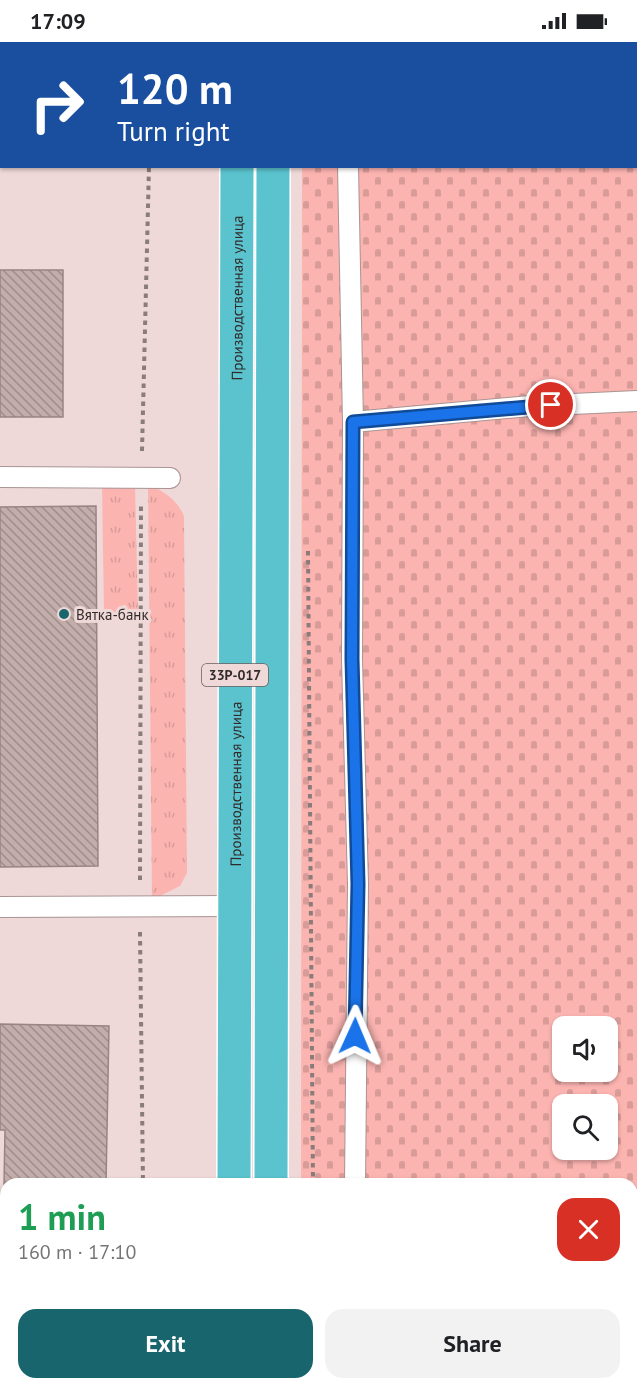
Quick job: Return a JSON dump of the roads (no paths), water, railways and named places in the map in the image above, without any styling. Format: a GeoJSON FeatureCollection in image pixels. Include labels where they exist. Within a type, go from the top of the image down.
{"type":"FeatureCollection","features":[{"type":"Feature","properties":{"kind":"highway","name":"Производственная улица"},"geometry":{"type":"LineString","coordinates":[[234,1178],[237,168]]}},
{"type":"Feature","properties":{"kind":"highway","name":"33Р-017"},"geometry":{"type":"LineString","coordinates":[[271,1178],[273,168]]}},
{"type":"Feature","properties":{"kind":"lane"},"geometry":{"type":"LineString","coordinates":[[348,168],[353,422],[352,659],[358,884],[355,1178]]}},
{"type":"Feature","properties":{"kind":"lane"},"geometry":{"type":"LineString","coordinates":[[353,422],[530,406],[637,401]]}},
{"type":"Feature","properties":{"kind":"lane"},"geometry":{"type":"LineString","coordinates":[[0,477],[170,478]]}},
{"type":"Feature","properties":{"kind":"lane"},"geometry":{"type":"LineString","coordinates":[[0,907],[235,906]]}},
{"type":"Feature","properties":{"kind":"place","name":"Вятка-банк"},"geometry":{"type":"Point","coordinates":[64,614]}}]}
